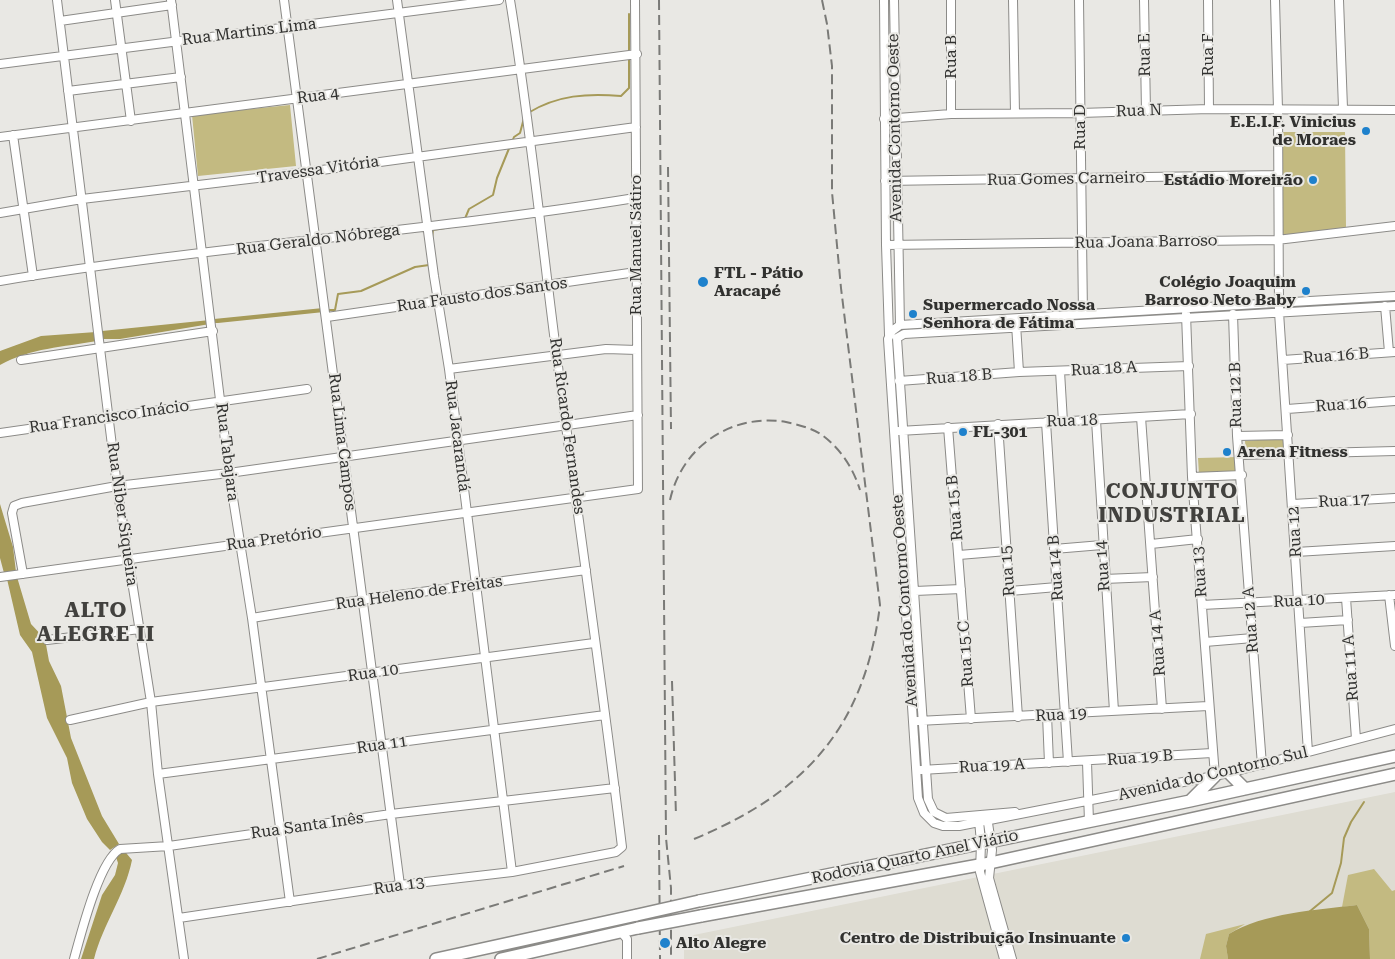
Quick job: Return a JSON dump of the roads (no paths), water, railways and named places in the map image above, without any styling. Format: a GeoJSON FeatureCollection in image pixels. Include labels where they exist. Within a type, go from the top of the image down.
{"type":"FeatureCollection","features":[{"type":"Feature","properties":{"kind":"highway","name":"Rodovia Quarto Anel Viário"},"geometry":{"type":"LineString","coordinates":[[436,959],[699,902],[1190,801],[1395,756]]}},
{"type":"Feature","properties":{"kind":"highway"},"geometry":{"type":"LineString","coordinates":[[1366,763],[1364,772],[1369,780]]}},
{"type":"Feature","properties":{"kind":"highway"},"geometry":{"type":"LineString","coordinates":[[1229,773],[1245,789]]}},
{"type":"Feature","properties":{"kind":"highway","name":"Rodovia Quarto Anel Viário"},"geometry":{"type":"LineString","coordinates":[[500,959],[638,928],[985,864],[1395,774]]}},
{"type":"Feature","properties":{"kind":"highway"},"geometry":{"type":"LineString","coordinates":[[1190,801],[1215,776]]}},
{"type":"Feature","properties":{"kind":"highway"},"geometry":{"type":"LineString","coordinates":[[1258,803],[1276,792],[1280,781]]}},
{"type":"Feature","properties":{"kind":"street","name":"Rua Niber Siqueira"},"geometry":{"type":"LineString","coordinates":[[57,0],[117,486],[151,702],[158,774],[184,959]]}},
{"type":"Feature","properties":{"kind":"street"},"geometry":{"type":"LineString","coordinates":[[115,0],[130,121]]}},
{"type":"Feature","properties":{"kind":"street","name":"Rua Lima Campos"},"geometry":{"type":"LineString","coordinates":[[284,0],[327,317],[361,600],[373,673],[400,885]]}},
{"type":"Feature","properties":{"kind":"street","name":"Rua Jacarandá"},"geometry":{"type":"LineString","coordinates":[[397,0],[449,369],[512,872]]}},
{"type":"Feature","properties":{"kind":"street","name":"Rua Martins Lima"},"geometry":{"type":"LineString","coordinates":[[0,64],[499,0]]}},
{"type":"Feature","properties":{"kind":"street","name":"Rua Ricardo Fernandes"},"geometry":{"type":"LineString","coordinates":[[510,0],[528,113],[529,140],[547,286],[615,788],[622,847],[619,851]]}},
{"type":"Feature","properties":{"kind":"street","name":"Rua Manuel Sátiro"},"geometry":{"type":"LineString","coordinates":[[635,0],[638,490]]}},
{"type":"Feature","properties":{"kind":"street","name":"Avenida Contorno Oeste"},"geometry":{"type":"LineString","coordinates":[[884,0],[884,119],[889,335]]}},
{"type":"Feature","properties":{"kind":"street","name":"Avenida Contorno Oeste"},"geometry":{"type":"LineString","coordinates":[[886,245],[897,245],[894,0]]}},
{"type":"Feature","properties":{"kind":"street","name":"Rua B"},"geometry":{"type":"LineString","coordinates":[[951,0],[951,114]]}},
{"type":"Feature","properties":{"kind":"street"},"geometry":{"type":"LineString","coordinates":[[1013,0],[1015,113]]}},
{"type":"Feature","properties":{"kind":"street","name":"Rua D"},"geometry":{"type":"LineString","coordinates":[[1079,0],[1082,314]]}},
{"type":"Feature","properties":{"kind":"street","name":"Rua E"},"geometry":{"type":"LineString","coordinates":[[1144,0],[1146,111]]}},
{"type":"Feature","properties":{"kind":"street","name":"Rua F"},"geometry":{"type":"LineString","coordinates":[[1208,0],[1209,109]]}},
{"type":"Feature","properties":{"kind":"street","name":"Rua 12"},"geometry":{"type":"LineString","coordinates":[[1274,0],[1278,109],[1277,240],[1279,308],[1308,752]]}},
{"type":"Feature","properties":{"kind":"street"},"geometry":{"type":"LineString","coordinates":[[1339,0],[1343,108]]}},
{"type":"Feature","properties":{"kind":"street"},"geometry":{"type":"LineString","coordinates":[[60,21],[117,14],[172,3]]}},
{"type":"Feature","properties":{"kind":"street","name":"Rua Tabajara"},"geometry":{"type":"LineString","coordinates":[[172,3],[201,254],[214,331],[229,473],[262,688],[290,902]]}},
{"type":"Feature","properties":{"kind":"street"},"geometry":{"type":"LineString","coordinates":[[884,9],[894,9]]}},
{"type":"Feature","properties":{"kind":"street","name":"Rua 4"},"geometry":{"type":"LineString","coordinates":[[0,137],[636,54]]}},
{"type":"Feature","properties":{"kind":"street"},"geometry":{"type":"LineString","coordinates":[[68,91],[181,77]]}},
{"type":"Feature","properties":{"kind":"street","name":"Rua N"},"geometry":{"type":"LineString","coordinates":[[884,119],[951,114],[1209,109],[1343,108],[1395,110]]}},
{"type":"Feature","properties":{"kind":"street","name":"Travessa Vitória"},"geometry":{"type":"LineString","coordinates":[[0,212],[82,199],[307,172],[529,140],[636,127]]}},
{"type":"Feature","properties":{"kind":"street"},"geometry":{"type":"LineString","coordinates":[[14,135],[33,276]]}},
{"type":"Feature","properties":{"kind":"street","name":"Rua Gomes Carneiro"},"geometry":{"type":"LineString","coordinates":[[885,181],[1278,176]]}},
{"type":"Feature","properties":{"kind":"street","name":"Rua Geraldo Nóbrega"},"geometry":{"type":"LineString","coordinates":[[0,281],[201,254],[538,214],[636,198]]}},
{"type":"Feature","properties":{"kind":"street","name":"Rua Joana Barroso"},"geometry":{"type":"LineString","coordinates":[[897,245],[1277,240],[1395,226]]}},
{"type":"Feature","properties":{"kind":"street"},"geometry":{"type":"LineString","coordinates":[[897,245],[900,325]]}},
{"type":"Feature","properties":{"kind":"street"},"geometry":{"type":"LineString","coordinates":[[887,270],[898,269]]}},
{"type":"Feature","properties":{"kind":"street","name":"Rua Fausto dos Santos"},"geometry":{"type":"LineString","coordinates":[[327,317],[636,272]]}},
{"type":"Feature","properties":{"kind":"street"},"geometry":{"type":"LineString","coordinates":[[887,285],[898,285]]}},
{"type":"Feature","properties":{"kind":"street"},"geometry":{"type":"LineString","coordinates":[[889,335],[900,325],[1082,314],[1237,311],[1395,296]]}},
{"type":"Feature","properties":{"kind":"street"},"geometry":{"type":"LineString","coordinates":[[1386,306],[1392,352]]}},
{"type":"Feature","properties":{"kind":"street"},"geometry":{"type":"LineString","coordinates":[[1279,308],[1395,306]]}},
{"type":"Feature","properties":{"kind":"street","name":"Rua 12 B"},"geometry":{"type":"LineString","coordinates":[[1237,311],[1237,436],[1242,475]]}},
{"type":"Feature","properties":{"kind":"street"},"geometry":{"type":"LineString","coordinates":[[1016,328],[1186,313]]}},
{"type":"Feature","properties":{"kind":"street","name":"Rua 13"},"geometry":{"type":"LineString","coordinates":[[1186,313],[1192,477],[1198,539],[1208,706],[1215,776]]}},
{"type":"Feature","properties":{"kind":"street"},"geometry":{"type":"LineString","coordinates":[[1015,319],[1019,372]]}},
{"type":"Feature","properties":{"kind":"street","name":"Avenida do Contorno Oeste"},"geometry":{"type":"LineString","coordinates":[[983,819],[946,818],[934,812],[928,799],[921,770],[915,591],[902,430],[897,338],[904,334],[1016,328]]}},
{"type":"Feature","properties":{"kind":"street"},"geometry":{"type":"LineString","coordinates":[[22,360],[214,331]]}},
{"type":"Feature","properties":{"kind":"street","name":"Avenida do Contorno Oeste"},"geometry":{"type":"LineString","coordinates":[[889,335],[900,524],[909,641],[918,721]]}},
{"type":"Feature","properties":{"kind":"street"},"geometry":{"type":"LineString","coordinates":[[449,369],[557,357],[606,349],[637,350]]}},
{"type":"Feature","properties":{"kind":"street","name":"Rua 16 B"},"geometry":{"type":"LineString","coordinates":[[1283,360],[1392,352]]}},
{"type":"Feature","properties":{"kind":"street","name":"Rua 18 A"},"geometry":{"type":"LineString","coordinates":[[1019,372],[1189,366]]}},
{"type":"Feature","properties":{"kind":"street"},"geometry":{"type":"LineString","coordinates":[[1060,371],[1063,422]]}},
{"type":"Feature","properties":{"kind":"street","name":"Rua 18 B"},"geometry":{"type":"LineString","coordinates":[[899,381],[1019,372]]}},
{"type":"Feature","properties":{"kind":"street","name":"Rua Francisco Inácio"},"geometry":{"type":"LineString","coordinates":[[0,433],[109,416],[307,390]]}},
{"type":"Feature","properties":{"kind":"street","name":"Rua 16"},"geometry":{"type":"LineString","coordinates":[[1287,409],[1395,401]]}},
{"type":"Feature","properties":{"kind":"street","name":"Rua 18"},"geometry":{"type":"LineString","coordinates":[[894,431],[1191,414]]}},
{"type":"Feature","properties":{"kind":"street"},"geometry":{"type":"LineString","coordinates":[[23,574],[12,513],[14,506],[18,504],[117,486],[229,473],[638,415]]}},
{"type":"Feature","properties":{"kind":"street","name":"Rua 14 A"},"geometry":{"type":"LineString","coordinates":[[1141,417],[1162,709]]}},
{"type":"Feature","properties":{"kind":"street","name":"Rua 14"},"geometry":{"type":"LineString","coordinates":[[1096,420],[1104,579],[1114,712]]}},
{"type":"Feature","properties":{"kind":"street","name":"Rua 14 B"},"geometry":{"type":"LineString","coordinates":[[1046,422],[1068,762]]}},
{"type":"Feature","properties":{"kind":"street","name":"Rua 15"},"geometry":{"type":"LineString","coordinates":[[998,424],[1018,717]]}},
{"type":"Feature","properties":{"kind":"street","name":"Rua 15 B"},"geometry":{"type":"LineString","coordinates":[[948,427],[961,589]]}},
{"type":"Feature","properties":{"kind":"street"},"geometry":{"type":"LineString","coordinates":[[1237,436],[1288,435]]}},
{"type":"Feature","properties":{"kind":"street"},"geometry":{"type":"LineString","coordinates":[[1240,455],[1290,456],[1395,451]]}},
{"type":"Feature","properties":{"kind":"street"},"geometry":{"type":"LineString","coordinates":[[1192,477],[1242,475]]}},
{"type":"Feature","properties":{"kind":"street","name":"Rua 12 A"},"geometry":{"type":"LineString","coordinates":[[1242,475],[1262,765]]}},
{"type":"Feature","properties":{"kind":"street","name":"Rua Pretório"},"geometry":{"type":"LineString","coordinates":[[0,576],[638,490]]}},
{"type":"Feature","properties":{"kind":"street","name":"Rua 17"},"geometry":{"type":"LineString","coordinates":[[1293,504],[1395,498]]}},
{"type":"Feature","properties":{"kind":"street"},"geometry":{"type":"LineString","coordinates":[[899,508],[908,508]]}},
{"type":"Feature","properties":{"kind":"street"},"geometry":{"type":"LineString","coordinates":[[900,524],[910,523]]}},
{"type":"Feature","properties":{"kind":"street"},"geometry":{"type":"LineString","coordinates":[[1151,544],[1198,539]]}},
{"type":"Feature","properties":{"kind":"street"},"geometry":{"type":"LineString","coordinates":[[1054,549],[1102,545]]}},
{"type":"Feature","properties":{"kind":"street"},"geometry":{"type":"LineString","coordinates":[[1296,552],[1395,546]]}},
{"type":"Feature","properties":{"kind":"street"},"geometry":{"type":"LineString","coordinates":[[959,555],[1007,550]]}},
{"type":"Feature","properties":{"kind":"street","name":"Rua Heleno de Freitas"},"geometry":{"type":"LineString","coordinates":[[252,618],[361,600],[586,570]]}},
{"type":"Feature","properties":{"kind":"street"},"geometry":{"type":"LineString","coordinates":[[1104,579],[1153,577]]}},
{"type":"Feature","properties":{"kind":"street"},"geometry":{"type":"LineString","coordinates":[[1010,590],[1057,587]]}},
{"type":"Feature","properties":{"kind":"street"},"geometry":{"type":"LineString","coordinates":[[915,591],[961,589]]}},
{"type":"Feature","properties":{"kind":"street","name":"Rua 15 C"},"geometry":{"type":"LineString","coordinates":[[961,589],[971,719]]}},
{"type":"Feature","properties":{"kind":"street"},"geometry":{"type":"LineString","coordinates":[[1392,595],[1395,646]]}},
{"type":"Feature","properties":{"kind":"street","name":"Rua 10"},"geometry":{"type":"LineString","coordinates":[[1202,605],[1392,595]]}},
{"type":"Feature","properties":{"kind":"street","name":"Rua 11 A"},"geometry":{"type":"LineString","coordinates":[[1346,598],[1356,739]]}},
{"type":"Feature","properties":{"kind":"street"},"geometry":{"type":"LineString","coordinates":[[1300,623],[1348,620]]}},
{"type":"Feature","properties":{"kind":"street"},"geometry":{"type":"LineString","coordinates":[[908,624],[916,623]]}},
{"type":"Feature","properties":{"kind":"street"},"geometry":{"type":"LineString","coordinates":[[47,640],[140,629]]}},
{"type":"Feature","properties":{"kind":"street"},"geometry":{"type":"LineString","coordinates":[[1205,642],[1253,638]]}},
{"type":"Feature","properties":{"kind":"street"},"geometry":{"type":"LineString","coordinates":[[909,641],[917,640]]}},
{"type":"Feature","properties":{"kind":"street","name":"Rua 10"},"geometry":{"type":"LineString","coordinates":[[70,720],[151,702],[594,643]]}},
{"type":"Feature","properties":{"kind":"street","name":"Rua 19"},"geometry":{"type":"LineString","coordinates":[[918,721],[1208,706]]}},
{"type":"Feature","properties":{"kind":"street","name":"Rua 11"},"geometry":{"type":"LineString","coordinates":[[158,774],[605,715]]}},
{"type":"Feature","properties":{"kind":"street"},"geometry":{"type":"LineString","coordinates":[[1047,715],[1049,763]]}},
{"type":"Feature","properties":{"kind":"street","name":"Avenida do Contorno Sul"},"geometry":{"type":"LineString","coordinates":[[983,819],[1089,802],[1229,773],[1395,729]]}},
{"type":"Feature","properties":{"kind":"street","name":"Rua 19 B"},"geometry":{"type":"LineString","coordinates":[[1068,762],[1212,754]]}},
{"type":"Feature","properties":{"kind":"street","name":"Rua 19 A"},"geometry":{"type":"LineString","coordinates":[[921,770],[1068,762]]}},
{"type":"Feature","properties":{"kind":"street"},"geometry":{"type":"LineString","coordinates":[[1088,762],[1089,822]]}},
{"type":"Feature","properties":{"kind":"street","name":"Rua Santa Inês"},"geometry":{"type":"LineString","coordinates":[[74,959],[84,921],[111,856],[123,848],[169,846],[391,814],[615,788]]}},
{"type":"Feature","properties":{"kind":"street"},"geometry":{"type":"LineString","coordinates":[[983,819],[986,842],[985,864],[1012,959]]}},
{"type":"Feature","properties":{"kind":"street","name":"Rua 13"},"geometry":{"type":"LineString","coordinates":[[179,918],[400,885],[512,872],[619,851]]}},
{"type":"Feature","properties":{"kind":"street"},"geometry":{"type":"LineString","coordinates":[[985,864],[980,872],[1004,959]]}},
{"type":"Feature","properties":{"kind":"street"},"geometry":{"type":"LineString","coordinates":[[621,932],[627,939],[627,959]]}},
{"type":"Feature","properties":{"kind":"waterway"},"geometry":{"type":"LineString","coordinates":[[629,14],[629,54]]}},
{"type":"Feature","properties":{"kind":"waterway"},"geometry":{"type":"LineString","coordinates":[[528,113],[550,102],[561,99],[585,95],[621,96],[629,88],[629,59]]}},
{"type":"Feature","properties":{"kind":"waterway"},"geometry":{"type":"LineString","coordinates":[[512,142],[514,137],[520,133],[524,118]]}},
{"type":"Feature","properties":{"kind":"waterway"},"geometry":{"type":"LineString","coordinates":[[464,221],[469,209],[493,195],[497,178],[510,146]]}},
{"type":"Feature","properties":{"kind":"waterway"},"geometry":{"type":"LineString","coordinates":[[432,238],[433,230],[463,225]]}},
{"type":"Feature","properties":{"kind":"waterway"},"geometry":{"type":"LineString","coordinates":[[327,310],[335,310],[338,294],[361,291],[415,267],[429,265]]}},
{"type":"Feature","properties":{"kind":"waterway"},"geometry":{"type":"LineString","coordinates":[[1309,912],[1332,893],[1341,863],[1344,838],[1351,822],[1364,802]]}},
{"type":"Feature","properties":{"kind":"railway"},"geometry":{"type":"LineString","coordinates":[[659,0],[666,838],[671,888],[671,959]]}},
{"type":"Feature","properties":{"kind":"railway"},"geometry":{"type":"LineString","coordinates":[[694,839],[733,821],[768,800],[798,777],[823,750],[844,721],[860,687],[872,648],[880,605],[841,288],[832,192],[832,66],[822,0]]}},
{"type":"Feature","properties":{"kind":"railway"},"geometry":{"type":"LineString","coordinates":[[668,167],[671,429]]}},
{"type":"Feature","properties":{"kind":"railway"},"geometry":{"type":"LineString","coordinates":[[670,500],[676,481],[686,464],[698,449],[712,437],[729,428],[747,423],[766,421],[796,424],[810,429],[829,440],[846,459],[860,490]]}},
{"type":"Feature","properties":{"kind":"railway"},"geometry":{"type":"LineString","coordinates":[[672,681],[676,816]]}},
{"type":"Feature","properties":{"kind":"railway"},"geometry":{"type":"LineString","coordinates":[[659,835],[660,959]]}},
{"type":"Feature","properties":{"kind":"railway"},"geometry":{"type":"LineString","coordinates":[[317,959],[624,866]]}},
{"type":"Feature","properties":{"kind":"place","name":"E.E.I.F. Vinicius de Moraes"},"geometry":{"type":"Point","coordinates":[1366,131]}},
{"type":"Feature","properties":{"kind":"place","name":"Estádio Moreirão"},"geometry":{"type":"Point","coordinates":[1313,180]}},
{"type":"Feature","properties":{"kind":"place","name":"FTL - Pátio Aracapé"},"geometry":{"type":"Point","coordinates":[703,282]}},
{"type":"Feature","properties":{"kind":"place","name":"Colégio Joaquim Barroso Neto Baby"},"geometry":{"type":"Point","coordinates":[1306,291]}},
{"type":"Feature","properties":{"kind":"place","name":"Supermercado Nossa Senhora de Fátima"},"geometry":{"type":"Point","coordinates":[913,314]}},
{"type":"Feature","properties":{"kind":"place","name":"FL-301"},"geometry":{"type":"Point","coordinates":[963,432]}},
{"type":"Feature","properties":{"kind":"place","name":"Arena Fitness"},"geometry":{"type":"Point","coordinates":[1227,452]}},
{"type":"Feature","properties":{"kind":"place","name":"Centro de Distribuição Insinuante"},"geometry":{"type":"Point","coordinates":[1126,938]}},
{"type":"Feature","properties":{"kind":"place","name":"Alto Alegre"},"geometry":{"type":"Point","coordinates":[665,943]}},
{"type":"Feature","properties":{"kind":"district","name":"CONJUNTO INDUSTRIAL"},"geometry":{"type":"Point","coordinates":[1172,504]}},
{"type":"Feature","properties":{"kind":"district","name":"ALTO ALEGRE II"},"geometry":{"type":"Point","coordinates":[96,623]}}]}
